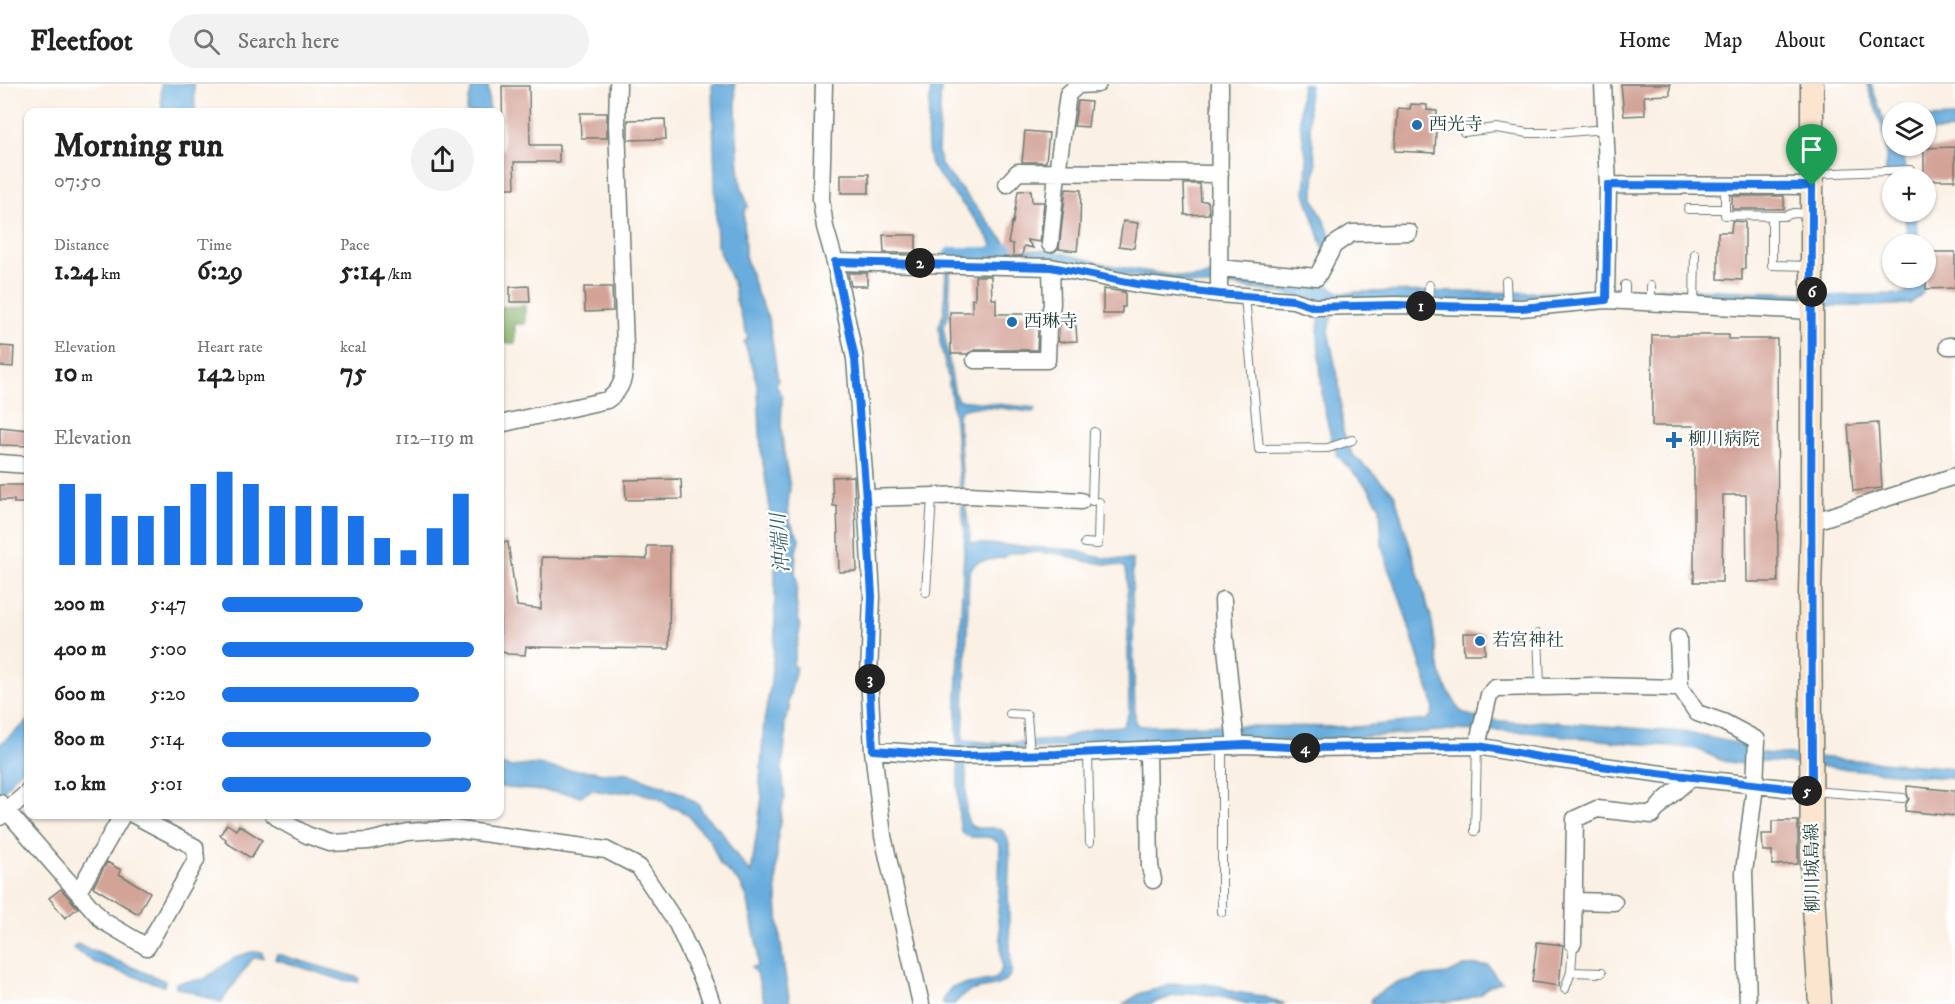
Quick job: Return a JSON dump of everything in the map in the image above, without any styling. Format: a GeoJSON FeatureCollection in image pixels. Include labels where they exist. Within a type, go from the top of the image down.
{"type":"FeatureCollection","features":[{"type":"Feature","properties":{"kind":"main road","name":"柳川城島線"},"geometry":{"type":"LineString","coordinates":[[1812,84],[1810,591],[1812,876],[1820,1004]]}},
{"type":"Feature","properties":{"kind":"street"},"geometry":{"type":"LineString","coordinates":[[504,423],[607,400],[615,394],[623,382],[618,84]]}},
{"type":"Feature","properties":{"kind":"street"},"geometry":{"type":"LineString","coordinates":[[824,84],[821,199],[825,227],[835,262],[855,359],[866,498],[872,596],[869,676],[873,750],[884,837],[921,1004]]}},
{"type":"Feature","properties":{"kind":"street"},"geometry":{"type":"LineString","coordinates":[[1050,244],[1068,94],[1077,85],[1098,84]]}},
{"type":"Feature","properties":{"kind":"street"},"geometry":{"type":"LineString","coordinates":[[1219,292],[1220,84]]}},
{"type":"Feature","properties":{"kind":"street"},"geometry":{"type":"LineString","coordinates":[[1603,84],[1608,185],[1606,294]]}},
{"type":"Feature","properties":{"kind":"street"},"geometry":{"type":"LineString","coordinates":[[1007,183],[1018,172],[1220,174]]}},
{"type":"Feature","properties":{"kind":"street"},"geometry":{"type":"LineString","coordinates":[[1608,185],[1725,186],[1812,180]]}},
{"type":"Feature","properties":{"kind":"street"},"geometry":{"type":"LineString","coordinates":[[1220,268],[1317,277],[1334,245],[1352,233],[1409,232]]}},
{"type":"Feature","properties":{"kind":"street"},"geometry":{"type":"LineString","coordinates":[[835,262],[1051,267],[1137,284],[1219,292],[1245,297],[1293,300],[1314,307],[1428,304],[1507,305],[1606,294],[1625,294],[1651,301],[1694,303],[1812,303]]}},
{"type":"Feature","properties":{"kind":"street"},"geometry":{"type":"LineString","coordinates":[[975,360],[1047,360],[1048,325],[1052,304],[1051,267]]}},
{"type":"Feature","properties":{"kind":"street"},"geometry":{"type":"LineString","coordinates":[[0,463],[24,465]]}},
{"type":"Feature","properties":{"kind":"street"},"geometry":{"type":"LineString","coordinates":[[1812,522],[1955,476]]}},
{"type":"Feature","properties":{"kind":"street"},"geometry":{"type":"LineString","coordinates":[[866,498],[963,495],[1095,502]]}},
{"type":"Feature","properties":{"kind":"street"},"geometry":{"type":"LineString","coordinates":[[1224,600],[1231,739]]}},
{"type":"Feature","properties":{"kind":"street"},"geometry":{"type":"LineString","coordinates":[[1678,638],[1680,688],[1697,713],[1723,722],[1757,740],[1755,786],[1744,872],[1748,1004]]}},
{"type":"Feature","properties":{"kind":"street"},"geometry":{"type":"LineString","coordinates":[[1478,741],[1489,695],[1496,688],[1593,686],[1680,688]]}},
{"type":"Feature","properties":{"kind":"street"},"geometry":{"type":"LineString","coordinates":[[873,750],[964,756],[1029,748],[1088,753],[1148,750],[1231,739],[1309,748],[1478,741],[1539,757],[1755,786],[1812,791]]}},
{"type":"Feature","properties":{"kind":"street"},"geometry":{"type":"LineString","coordinates":[[1148,750],[1150,866],[1154,880]]}},
{"type":"Feature","properties":{"kind":"street"},"geometry":{"type":"LineString","coordinates":[[1573,943],[1575,819],[1597,809],[1652,815],[1691,778]]}},
{"type":"Feature","properties":{"kind":"street"},"geometry":{"type":"LineString","coordinates":[[24,795],[3,810],[103,921],[147,947],[196,860],[195,847],[142,819]]}},
{"type":"Feature","properties":{"kind":"street"},"geometry":{"type":"LineString","coordinates":[[78,892],[120,819]]}},
{"type":"Feature","properties":{"kind":"street"},"geometry":{"type":"LineString","coordinates":[[279,819],[307,835],[330,843],[369,841],[407,832],[453,829],[606,850],[639,867],[676,924],[712,1004]]}},
{"type":"Feature","properties":{"kind":"street"},"geometry":{"type":"LineString","coordinates":[[1574,901],[1614,902]]}},
{"type":"Feature","properties":{"kind":"lane"},"geometry":{"type":"LineString","coordinates":[[1464,132],[1495,128],[1537,133],[1605,129]]}},
{"type":"Feature","properties":{"kind":"lane"},"geometry":{"type":"LineString","coordinates":[[1812,180],[1882,171]]}},
{"type":"Feature","properties":{"kind":"lane"},"geometry":{"type":"LineString","coordinates":[[1725,186],[1725,215],[1812,214]]}},
{"type":"Feature","properties":{"kind":"lane"},"geometry":{"type":"LineString","coordinates":[[1688,209],[1725,209]]}},
{"type":"Feature","properties":{"kind":"lane"},"geometry":{"type":"LineString","coordinates":[[1772,216],[1772,265],[1812,266]]}},
{"type":"Feature","properties":{"kind":"lane"},"geometry":{"type":"LineString","coordinates":[[1694,303],[1695,254]]}},
{"type":"Feature","properties":{"kind":"lane"},"geometry":{"type":"LineString","coordinates":[[1506,280],[1507,305]]}},
{"type":"Feature","properties":{"kind":"lane"},"geometry":{"type":"LineString","coordinates":[[1428,304],[1429,285]]}},
{"type":"Feature","properties":{"kind":"lane"},"geometry":{"type":"LineString","coordinates":[[1651,286],[1651,301]]}},
{"type":"Feature","properties":{"kind":"lane"},"geometry":{"type":"LineString","coordinates":[[1245,297],[1259,449],[1328,448],[1352,440]]}},
{"type":"Feature","properties":{"kind":"lane"},"geometry":{"type":"LineString","coordinates":[[1085,543],[1098,544],[1094,432]]}},
{"type":"Feature","properties":{"kind":"lane"},"geometry":{"type":"LineString","coordinates":[[926,592],[932,497]]}},
{"type":"Feature","properties":{"kind":"lane"},"geometry":{"type":"LineString","coordinates":[[1539,634],[1539,687]]}},
{"type":"Feature","properties":{"kind":"lane"},"geometry":{"type":"LineString","coordinates":[[1010,714],[1027,715],[1029,748]]}},
{"type":"Feature","properties":{"kind":"lane"},"geometry":{"type":"LineString","coordinates":[[1222,912],[1231,739]]}},
{"type":"Feature","properties":{"kind":"lane"},"geometry":{"type":"LineString","coordinates":[[1475,831],[1478,741]]}},
{"type":"Feature","properties":{"kind":"lane"},"geometry":{"type":"LineString","coordinates":[[1088,753],[1090,842]]}},
{"type":"Feature","properties":{"kind":"lane"},"geometry":{"type":"LineString","coordinates":[[1812,791],[1903,798]]}},
{"type":"Feature","properties":{"kind":"lane"},"geometry":{"type":"LineString","coordinates":[[1565,989],[1571,972],[1573,943]]}},
{"type":"Feature","properties":{"kind":"lane"},"geometry":{"type":"LineString","coordinates":[[1571,972],[1601,973]]}},
{"type":"Feature","properties":{"kind":"green space"},"geometry":{"type":"Polygon","coordinates":[[[525,306],[525,324],[515,324],[515,343],[504,343],[504,307],[525,306]]]}},
{"type":"Feature","properties":{"kind":"water"},"geometry":{"type":"Polygon","coordinates":[[[161,84],[194,84],[195,108],[162,108],[161,84]]]}},
{"type":"Feature","properties":{"kind":"water"},"geometry":{"type":"Polygon","coordinates":[[[473,84],[488,84],[489,108],[467,108],[473,84]]]}},
{"type":"Feature","properties":{"kind":"water","name":"沖端川"},"geometry":{"type":"Polygon","coordinates":[[[712,84],[735,84],[739,172],[748,207],[744,215],[745,256],[769,320],[778,381],[776,385],[782,396],[781,428],[790,488],[789,520],[799,538],[795,573],[800,629],[793,664],[796,668],[788,702],[790,710],[784,723],[786,734],[782,770],[785,799],[781,810],[776,867],[780,937],[790,1004],[765,1004],[757,974],[751,967],[757,966],[758,951],[747,897],[740,883],[720,864],[710,840],[690,817],[658,798],[632,791],[611,793],[592,790],[579,797],[573,794],[504,787],[504,765],[511,767],[538,764],[557,769],[602,773],[623,772],[664,785],[699,805],[705,816],[722,832],[733,851],[751,873],[762,797],[760,783],[764,722],[771,682],[775,635],[775,549],[770,534],[769,501],[761,450],[758,390],[744,342],[748,338],[734,286],[717,245],[712,84]]]}},
{"type":"Feature","properties":{"kind":"water"},"geometry":{"type":"Polygon","coordinates":[[[931,84],[941,84],[938,152],[941,165],[1010,248],[1053,251],[1113,266],[1188,278],[1207,275],[1251,275],[1318,286],[1322,283],[1343,293],[1545,292],[1619,288],[1618,295],[1513,301],[1338,302],[1226,285],[1208,286],[995,258],[991,242],[978,223],[932,167],[927,136],[931,84]]]}},
{"type":"Feature","properties":{"kind":"water"},"geometry":{"type":"Polygon","coordinates":[[[1302,84],[1310,84],[1308,101],[1316,163],[1314,199],[1334,243],[1324,250],[1305,193],[1307,160],[1300,123],[1302,84]]]}},
{"type":"Feature","properties":{"kind":"water"},"geometry":{"type":"Polygon","coordinates":[[[1867,84],[1871,84],[1882,115],[1882,128],[1867,84]]]}},
{"type":"Feature","properties":{"kind":"water"},"geometry":{"type":"Polygon","coordinates":[[[1955,117],[1955,130],[1936,131],[1936,118],[1955,117]]]}},
{"type":"Feature","properties":{"kind":"water"},"geometry":{"type":"Polygon","coordinates":[[[1886,156],[1905,156],[1905,168],[1886,168],[1886,156]]]}},
{"type":"Feature","properties":{"kind":"water"},"geometry":{"type":"Polygon","coordinates":[[[1906,222],[1916,222],[1918,234],[1907,234],[1906,222]]]}},
{"type":"Feature","properties":{"kind":"water"},"geometry":{"type":"Polygon","coordinates":[[[946,271],[950,271],[949,314],[943,327],[955,395],[958,400],[1035,408],[1033,412],[985,407],[967,408],[960,411],[958,416],[963,488],[960,489],[955,422],[940,342],[939,326],[944,312],[946,271]]]}},
{"type":"Feature","properties":{"kind":"water"},"geometry":{"type":"Polygon","coordinates":[[[1658,288],[1823,296],[1903,294],[1910,288],[1923,288],[1923,293],[1910,304],[1873,306],[1820,306],[1657,297],[1658,288]]]}},
{"type":"Feature","properties":{"kind":"water"},"geometry":{"type":"Polygon","coordinates":[[[1319,315],[1333,316],[1328,331],[1339,383],[1343,431],[1352,454],[1394,493],[1431,617],[1440,672],[1460,711],[1478,719],[1525,723],[1540,721],[1683,732],[1740,744],[1744,737],[1749,739],[1750,752],[1955,768],[1955,779],[1765,761],[1751,761],[1749,765],[1723,761],[1697,749],[1529,732],[1451,730],[1310,741],[1223,741],[957,751],[957,696],[965,533],[961,502],[965,502],[971,543],[1076,550],[1097,557],[1133,560],[1135,723],[1140,726],[1356,727],[1426,720],[1432,715],[1433,706],[1430,694],[1382,545],[1380,507],[1369,489],[1338,456],[1332,441],[1323,404],[1318,338],[1319,315]],[[1010,553],[1005,557],[978,562],[969,572],[963,740],[991,743],[1058,740],[1094,728],[1124,724],[1129,712],[1127,575],[1125,568],[1083,561],[1061,554],[1010,553]]]}},
{"type":"Feature","properties":{"kind":"water"},"geometry":{"type":"Polygon","coordinates":[[[24,724],[24,768],[0,796],[0,744],[24,724]]]}},
{"type":"Feature","properties":{"kind":"water"},"geometry":{"type":"Polygon","coordinates":[[[958,760],[966,761],[966,816],[970,825],[976,828],[1002,830],[1010,848],[1008,891],[1011,974],[998,985],[968,992],[954,1004],[942,1004],[952,987],[995,979],[1002,969],[998,920],[1000,846],[991,838],[966,836],[960,828],[958,760]]]}},
{"type":"Feature","properties":{"kind":"water"},"geometry":{"type":"Polygon","coordinates":[[[77,944],[165,981],[164,986],[97,964],[73,948],[77,944]]]}},
{"type":"Feature","properties":{"kind":"water"},"geometry":{"type":"Polygon","coordinates":[[[251,952],[262,952],[263,958],[253,958],[221,1002],[176,987],[176,983],[204,979],[236,957],[251,952]]]}},
{"type":"Feature","properties":{"kind":"water"},"geometry":{"type":"Polygon","coordinates":[[[277,954],[359,978],[358,982],[342,980],[275,959],[277,954]]]}},
{"type":"Feature","properties":{"kind":"water"},"geometry":{"type":"Polygon","coordinates":[[[1488,965],[1495,977],[1502,982],[1488,986],[1481,994],[1465,1000],[1370,1004],[1373,997],[1396,983],[1419,977],[1448,974],[1464,966],[1488,965]]]}},
{"type":"Feature","properties":{"kind":"water"},"geometry":{"type":"Polygon","coordinates":[[[1175,984],[1220,986],[1234,992],[1262,996],[1285,1004],[1249,1004],[1195,993],[1173,996],[1150,1004],[1123,1004],[1141,993],[1175,984]]]}},
{"type":"Feature","properties":{"kind":"building"},"geometry":{"type":"Polygon","coordinates":[[[1621,84],[1670,84],[1670,95],[1644,96],[1645,115],[1624,116],[1621,84]]]}},
{"type":"Feature","properties":{"kind":"building"},"geometry":{"type":"Polygon","coordinates":[[[502,86],[529,86],[530,145],[559,145],[559,162],[514,162],[515,188],[504,188],[502,86]]]}},
{"type":"Feature","properties":{"kind":"building"},"geometry":{"type":"Polygon","coordinates":[[[1078,101],[1091,102],[1088,127],[1074,126],[1078,101]]]}},
{"type":"Feature","properties":{"kind":"building"},"geometry":{"type":"Polygon","coordinates":[[[1411,104],[1427,105],[1427,110],[1437,111],[1435,153],[1395,151],[1398,108],[1410,109],[1411,104]]]}},
{"type":"Feature","properties":{"kind":"building"},"geometry":{"type":"Polygon","coordinates":[[[580,113],[607,113],[607,138],[581,138],[580,113]]]}},
{"type":"Feature","properties":{"kind":"building"},"geometry":{"type":"Polygon","coordinates":[[[665,119],[666,139],[628,140],[628,120],[665,119]]]}},
{"type":"Feature","properties":{"kind":"building"},"geometry":{"type":"Polygon","coordinates":[[[1025,131],[1049,133],[1046,162],[1022,162],[1025,131]]]}},
{"type":"Feature","properties":{"kind":"building"},"geometry":{"type":"Polygon","coordinates":[[[1955,147],[1955,180],[1936,180],[1936,168],[1924,168],[1924,156],[1936,156],[1936,148],[1955,147]]]}},
{"type":"Feature","properties":{"kind":"building"},"geometry":{"type":"Polygon","coordinates":[[[841,174],[869,174],[869,193],[841,193],[841,174]]]}},
{"type":"Feature","properties":{"kind":"building"},"geometry":{"type":"Polygon","coordinates":[[[1184,184],[1200,184],[1201,201],[1208,201],[1209,214],[1185,215],[1184,184]]]}},
{"type":"Feature","properties":{"kind":"building"},"geometry":{"type":"Polygon","coordinates":[[[1066,189],[1081,190],[1077,251],[1059,249],[1066,189]]]}},
{"type":"Feature","properties":{"kind":"building"},"geometry":{"type":"Polygon","coordinates":[[[1031,190],[1032,202],[1044,202],[1040,242],[1027,240],[1033,248],[1024,246],[1022,256],[1013,256],[1013,244],[1008,243],[1018,191],[1031,190]]]}},
{"type":"Feature","properties":{"kind":"building"},"geometry":{"type":"Polygon","coordinates":[[[1732,196],[1784,196],[1784,209],[1732,209],[1732,196]]]}},
{"type":"Feature","properties":{"kind":"building"},"geometry":{"type":"Polygon","coordinates":[[[1123,221],[1138,223],[1134,248],[1119,246],[1123,221]]]}},
{"type":"Feature","properties":{"kind":"building"},"geometry":{"type":"Polygon","coordinates":[[[1732,221],[1745,222],[1745,269],[1742,269],[1742,280],[1718,279],[1718,232],[1731,232],[1732,221]]]}},
{"type":"Feature","properties":{"kind":"building"},"geometry":{"type":"Polygon","coordinates":[[[883,235],[916,235],[916,253],[884,253],[883,235]]]}},
{"type":"Feature","properties":{"kind":"building"},"geometry":{"type":"Polygon","coordinates":[[[1936,252],[1955,252],[1955,288],[1926,289],[1936,288],[1936,252]]]}},
{"type":"Feature","properties":{"kind":"building"},"geometry":{"type":"Polygon","coordinates":[[[848,273],[867,273],[867,286],[851,286],[848,273]]]}},
{"type":"Feature","properties":{"kind":"building"},"geometry":{"type":"Polygon","coordinates":[[[975,276],[991,276],[992,299],[996,299],[996,314],[1039,314],[1037,350],[975,350],[967,354],[951,354],[950,312],[972,312],[972,299],[975,299],[975,276]]]}},
{"type":"Feature","properties":{"kind":"building"},"geometry":{"type":"Polygon","coordinates":[[[529,286],[530,302],[510,302],[510,287],[529,286]]]}},
{"type":"Feature","properties":{"kind":"building"},"geometry":{"type":"Polygon","coordinates":[[[584,287],[612,287],[613,311],[585,312],[584,287]]]}},
{"type":"Feature","properties":{"kind":"building"},"geometry":{"type":"Polygon","coordinates":[[[1103,289],[1125,292],[1125,307],[1122,307],[1122,314],[1103,314],[1103,289]]]}},
{"type":"Feature","properties":{"kind":"building"},"geometry":{"type":"Polygon","coordinates":[[[1070,312],[1070,326],[1076,326],[1077,341],[1058,342],[1061,313],[1070,312]]]}},
{"type":"Feature","properties":{"kind":"building"},"geometry":{"type":"Polygon","coordinates":[[[1652,335],[1729,335],[1729,339],[1777,339],[1778,582],[1747,582],[1746,495],[1723,495],[1722,582],[1694,582],[1694,426],[1652,426],[1652,335]]]}},
{"type":"Feature","properties":{"kind":"building"},"geometry":{"type":"Polygon","coordinates":[[[0,346],[14,347],[13,367],[0,366],[0,346]]]}},
{"type":"Feature","properties":{"kind":"building"},"geometry":{"type":"Polygon","coordinates":[[[1878,423],[1882,488],[1853,491],[1848,425],[1878,423]]]}},
{"type":"Feature","properties":{"kind":"building"},"geometry":{"type":"Polygon","coordinates":[[[0,427],[24,430],[24,446],[0,445],[0,427]]]}},
{"type":"Feature","properties":{"kind":"building"},"geometry":{"type":"Polygon","coordinates":[[[854,476],[857,571],[839,572],[837,506],[833,506],[832,477],[854,476]]]}},
{"type":"Feature","properties":{"kind":"building"},"geometry":{"type":"Polygon","coordinates":[[[681,479],[682,499],[626,500],[625,480],[681,479]]]}},
{"type":"Feature","properties":{"kind":"building"},"geometry":{"type":"Polygon","coordinates":[[[0,485],[24,485],[24,503],[0,500],[0,485]]]}},
{"type":"Feature","properties":{"kind":"building"},"geometry":{"type":"Polygon","coordinates":[[[504,542],[508,542],[517,606],[541,609],[542,557],[647,559],[647,546],[670,546],[669,649],[526,647],[525,655],[504,652],[504,542]]]}},
{"type":"Feature","properties":{"kind":"building"},"geometry":{"type":"Polygon","coordinates":[[[1463,633],[1484,633],[1485,654],[1464,654],[1463,633]]]}},
{"type":"Feature","properties":{"kind":"building"},"geometry":{"type":"Polygon","coordinates":[[[1907,786],[1955,791],[1955,816],[1905,811],[1909,799],[1907,786]]]}},
{"type":"Feature","properties":{"kind":"building"},"geometry":{"type":"Polygon","coordinates":[[[1772,821],[1798,821],[1798,864],[1772,865],[1772,851],[1763,851],[1762,834],[1772,834],[1772,821]]]}},
{"type":"Feature","properties":{"kind":"building"},"geometry":{"type":"Polygon","coordinates":[[[227,824],[236,830],[239,825],[262,840],[251,858],[225,842],[226,839],[220,835],[227,824]]]}},
{"type":"Feature","properties":{"kind":"building"},"geometry":{"type":"Polygon","coordinates":[[[107,862],[121,870],[119,874],[150,892],[138,914],[93,887],[107,862]]]}},
{"type":"Feature","properties":{"kind":"building"},"geometry":{"type":"Polygon","coordinates":[[[61,889],[78,908],[65,918],[49,898],[61,889]]]}},
{"type":"Feature","properties":{"kind":"building"},"geometry":{"type":"Polygon","coordinates":[[[1537,942],[1563,945],[1559,986],[1532,982],[1537,942]]]}},
{"type":"Feature","properties":{"kind":"waterway"},"geometry":{"type":"LineString","coordinates":[[952,256],[986,256],[1007,252]]}},
{"type":"Feature","properties":{"kind":"waterway"},"geometry":{"type":"LineString","coordinates":[[1325,291],[1327,270]]}},
{"type":"Feature","properties":{"kind":"waterway"},"geometry":{"type":"LineString","coordinates":[[1612,291],[1663,292]]}},
{"type":"Feature","properties":{"kind":"place","name":"西光寺"},"geometry":{"type":"Point","coordinates":[1417,125]}},
{"type":"Feature","properties":{"kind":"place","name":"西琳寺"},"geometry":{"type":"Point","coordinates":[1012,322]}},
{"type":"Feature","properties":{"kind":"place","name":"柳川病院"},"geometry":{"type":"Point","coordinates":[1674,440]}},
{"type":"Feature","properties":{"kind":"place","name":"若宮神社"},"geometry":{"type":"Point","coordinates":[1480,641]}},
{"type":"Feature","properties":{"kind":"route"},"geometry":{"type":"LineString","coordinates":[[1608,185],[1812,186],[1810,591],[1812,791],[1615,768],[1478,746],[1309,748],[1245,745],[1057,754],[957,756],[873,750],[869,676],[872,596],[866,498],[855,359],[835,262],[1008,264],[1051,267],[1137,284],[1293,300],[1314,307],[1395,305],[1443,308],[1521,308],[1606,300],[1608,185]]}}]}
